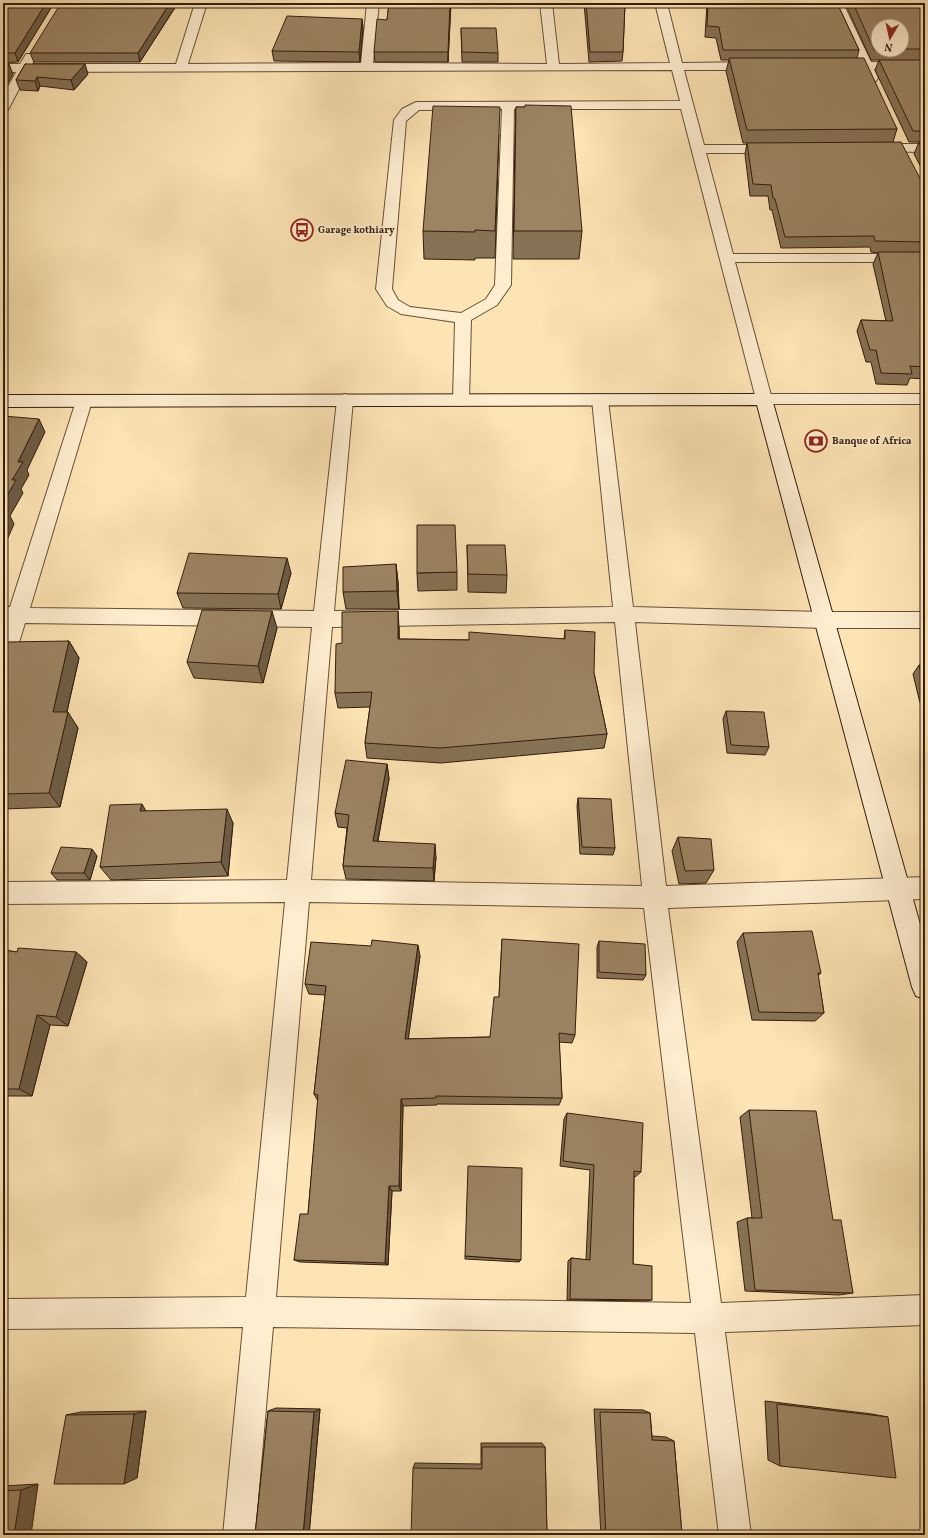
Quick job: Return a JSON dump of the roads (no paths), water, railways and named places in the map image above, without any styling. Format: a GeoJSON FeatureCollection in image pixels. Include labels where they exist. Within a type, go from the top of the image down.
{"type":"FeatureCollection","features":[{"type":"Feature","properties":{"kind":"street"},"geometry":{"type":"LineString","coordinates":[[181,67],[202,3]]}},
{"type":"Feature","properties":{"kind":"street"},"geometry":{"type":"LineString","coordinates":[[367,67],[373,3]]}},
{"type":"Feature","properties":{"kind":"street"},"geometry":{"type":"LineString","coordinates":[[546,3],[553,68]]}},
{"type":"Feature","properties":{"kind":"street"},"geometry":{"type":"LineString","coordinates":[[661,3],[764,399],[925,987]]}},
{"type":"Feature","properties":{"kind":"street"},"geometry":{"type":"LineString","coordinates":[[837,3],[876,86]]}},
{"type":"Feature","properties":{"kind":"street"},"geometry":{"type":"LineString","coordinates":[[3,108],[23,68],[35,49]]}},
{"type":"Feature","properties":{"kind":"street"},"geometry":{"type":"LineString","coordinates":[[828,66],[925,65]]}},
{"type":"Feature","properties":{"kind":"street"},"geometry":{"type":"LineString","coordinates":[[3,68],[553,68],[772,66]]}},
{"type":"Feature","properties":{"kind":"street"},"geometry":{"type":"LineString","coordinates":[[508,105],[503,285],[498,297],[486,307],[463,318],[406,311],[392,303],[384,289],[400,120],[407,112],[416,106],[508,105],[688,105]]}},
{"type":"Feature","properties":{"kind":"street"},"geometry":{"type":"LineString","coordinates":[[897,134],[911,162]]}},
{"type":"Feature","properties":{"kind":"street"},"geometry":{"type":"LineString","coordinates":[[698,149],[793,148]]}},
{"type":"Feature","properties":{"kind":"street"},"geometry":{"type":"LineString","coordinates":[[864,148],[925,148]]}},
{"type":"Feature","properties":{"kind":"street"},"geometry":{"type":"LineString","coordinates":[[728,258],[925,258]]}},
{"type":"Feature","properties":{"kind":"street"},"geometry":{"type":"LineString","coordinates":[[461,400],[463,318]]}},
{"type":"Feature","properties":{"kind":"street"},"geometry":{"type":"LineString","coordinates":[[3,401],[925,399]]}},
{"type":"Feature","properties":{"kind":"street"},"geometry":{"type":"LineString","coordinates":[[238,1535],[299,891],[323,618],[345,400]]}},
{"type":"Feature","properties":{"kind":"street"},"geometry":{"type":"LineString","coordinates":[[600,400],[655,898],[736,1535]]}},
{"type":"Feature","properties":{"kind":"street"},"geometry":{"type":"LineString","coordinates":[[3,662],[10,615],[84,401]]}},
{"type":"Feature","properties":{"kind":"street"},"geometry":{"type":"LineString","coordinates":[[10,615],[323,618],[623,614],[824,620],[925,620]]}},
{"type":"Feature","properties":{"kind":"street"},"geometry":{"type":"LineString","coordinates":[[3,893],[299,891],[655,898],[925,888]]}},
{"type":"Feature","properties":{"kind":"street"},"geometry":{"type":"LineString","coordinates":[[3,1314],[259,1312],[709,1318],[925,1310]]}},
{"type":"Feature","properties":{"kind":"place","name":"Garage kothiary"},"geometry":{"type":"Point","coordinates":[302,230]}},
{"type":"Feature","properties":{"kind":"place","name":"Banque of Africa"},"geometry":{"type":"Point","coordinates":[816,441]}}]}
